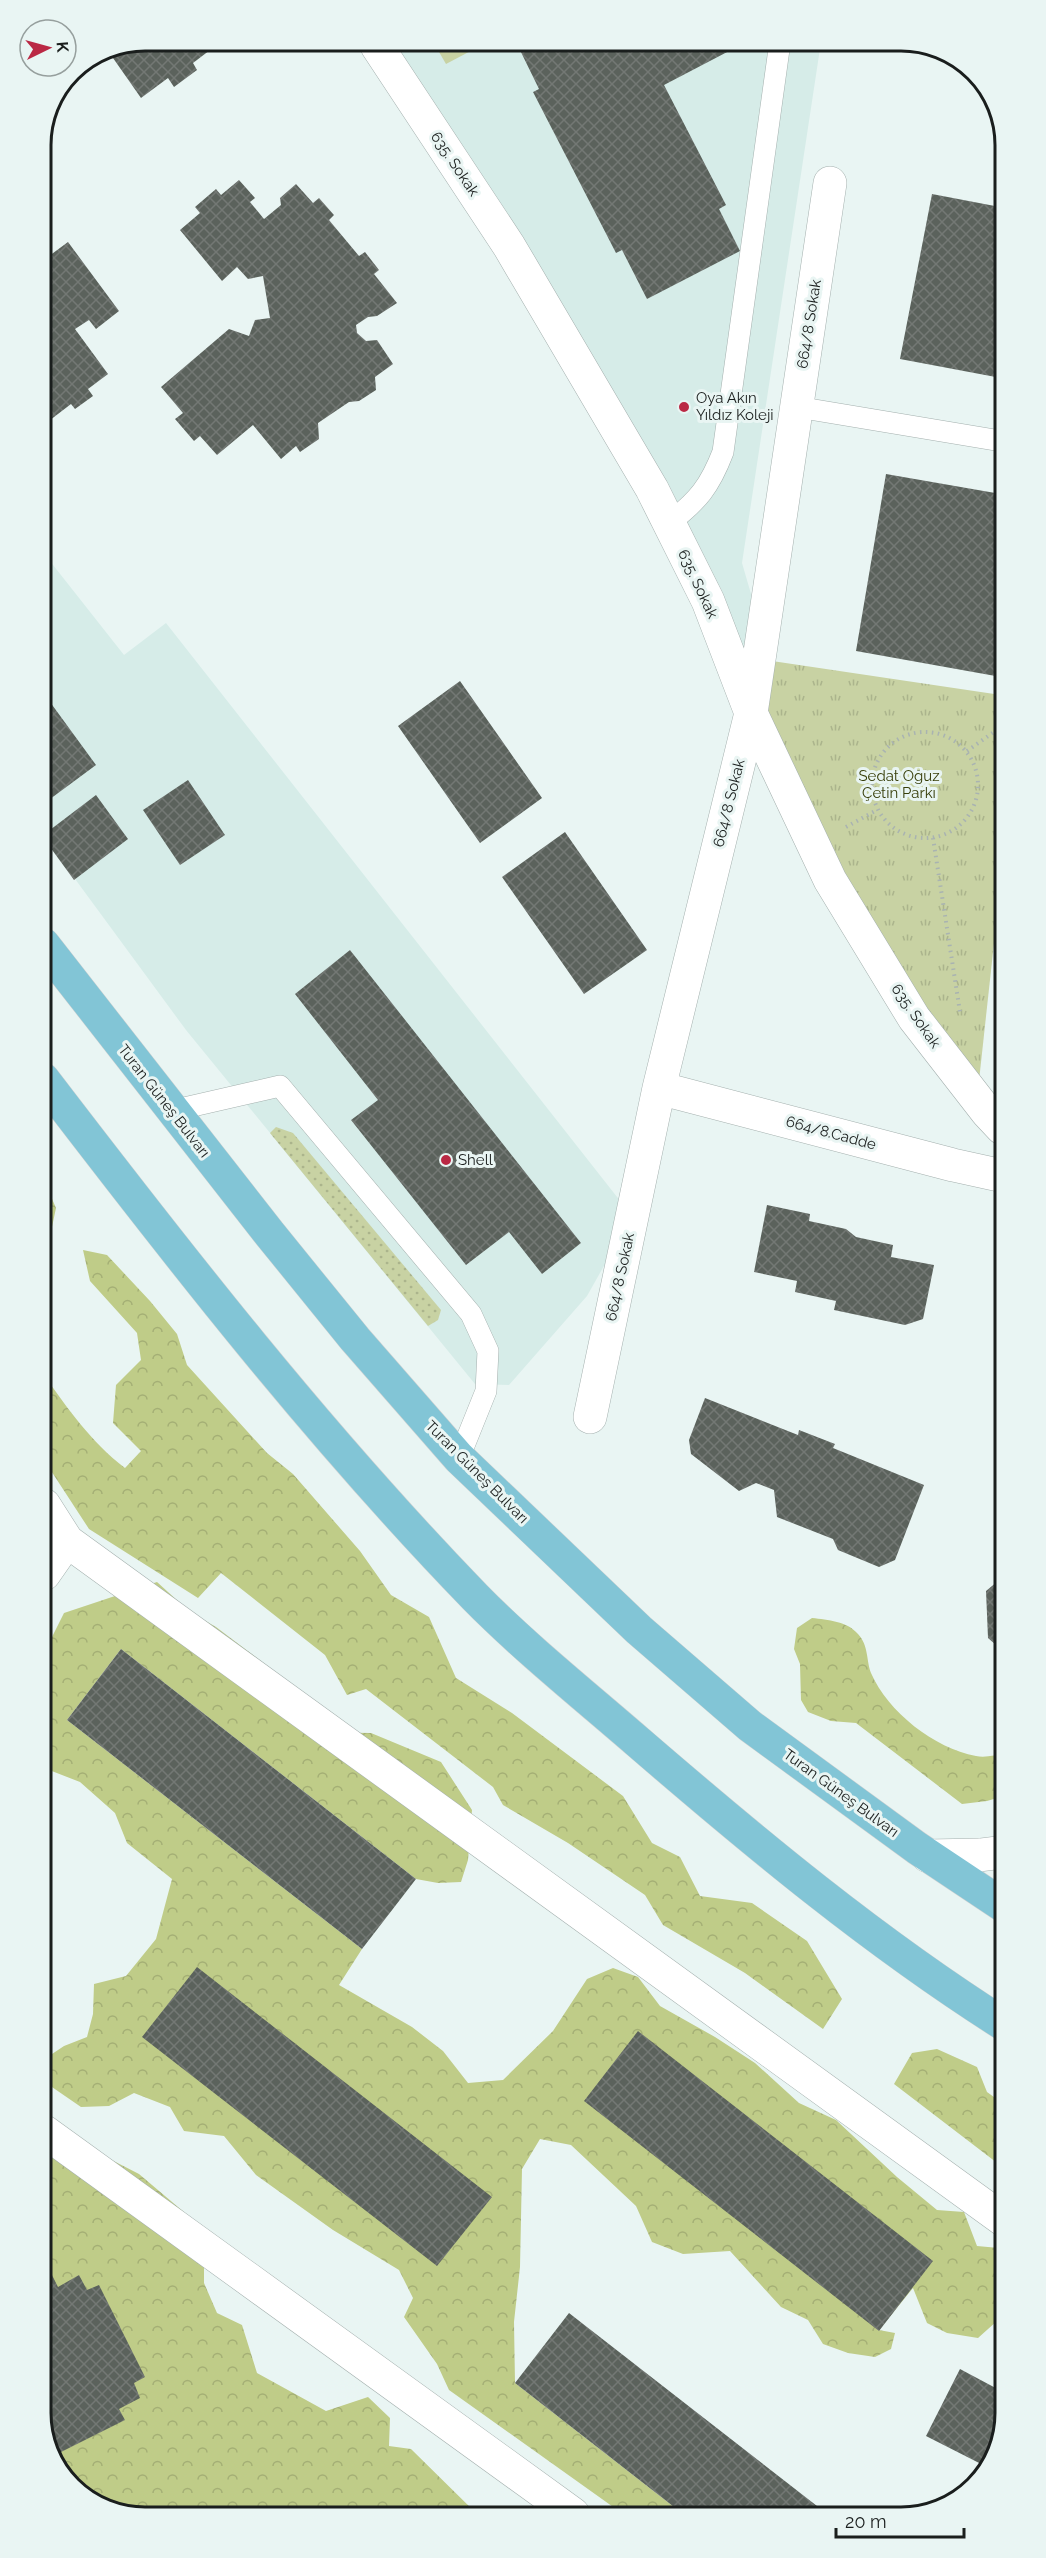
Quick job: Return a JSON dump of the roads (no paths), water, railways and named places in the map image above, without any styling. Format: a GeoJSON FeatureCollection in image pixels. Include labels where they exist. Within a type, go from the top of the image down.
{"type":"FeatureCollection","features":[{"type":"Feature","properties":{"kind":"main road","name":"Turan Güneş Bulvarı"},"geometry":{"type":"LineString","coordinates":[[51,954],[171,1111],[355,1339],[459,1458],[639,1630],[750,1726],[928,1856],[995,1900]]}},
{"type":"Feature","properties":{"kind":"main road"},"geometry":{"type":"LineString","coordinates":[[51,1089],[203,1286],[287,1388],[393,1510],[478,1600],[684,1782],[826,1899],[995,2018]]}},
{"type":"Feature","properties":{"kind":"street","name":"635. Sokak"},"geometry":{"type":"LineString","coordinates":[[379,51],[509,246],[652,489],[708,601],[751,713],[830,880],[914,1018],[995,1121]]}},
{"type":"Feature","properties":{"kind":"street","name":"664/8 Sokak"},"geometry":{"type":"LineString","coordinates":[[590,1417],[659,1088],[751,713],[830,183]]}},
{"type":"Feature","properties":{"kind":"street","name":"664/8.Cadde"},"geometry":{"type":"LineString","coordinates":[[659,1088],[995,1174]]}},
{"type":"Feature","properties":{"kind":"street"},"geometry":{"type":"LineString","coordinates":[[51,1516],[67,1541],[995,2214]]}},
{"type":"Feature","properties":{"kind":"street"},"geometry":{"type":"LineString","coordinates":[[51,1564],[67,1541]]}},
{"type":"Feature","properties":{"kind":"street"},"geometry":{"type":"LineString","coordinates":[[928,1856],[980,1856],[995,1854]]}},
{"type":"Feature","properties":{"kind":"street"},"geometry":{"type":"LineString","coordinates":[[51,2136],[563,2507]]}},
{"type":"Feature","properties":{"kind":"lane"},"geometry":{"type":"LineString","coordinates":[[669,523],[694,504],[712,480],[723,452],[779,51]]}},
{"type":"Feature","properties":{"kind":"lane"},"geometry":{"type":"LineString","coordinates":[[797,406],[995,440]]}},
{"type":"Feature","properties":{"kind":"lane"},"geometry":{"type":"LineString","coordinates":[[171,1111],[280,1086],[471,1314],[488,1350],[486,1391],[459,1458]]}},
{"type":"Feature","properties":{"kind":"place","name":"Oya Akın Yıldız Koleji"},"geometry":{"type":"Point","coordinates":[684,407]}},
{"type":"Feature","properties":{"kind":"place","name":"Shell"},"geometry":{"type":"Point","coordinates":[446,1160]}},
{"type":"Feature","properties":{"kind":"park label","name":"Sedat Oğuz Çetin Parkı"},"geometry":{"type":"Point","coordinates":[899,784]}}]}
